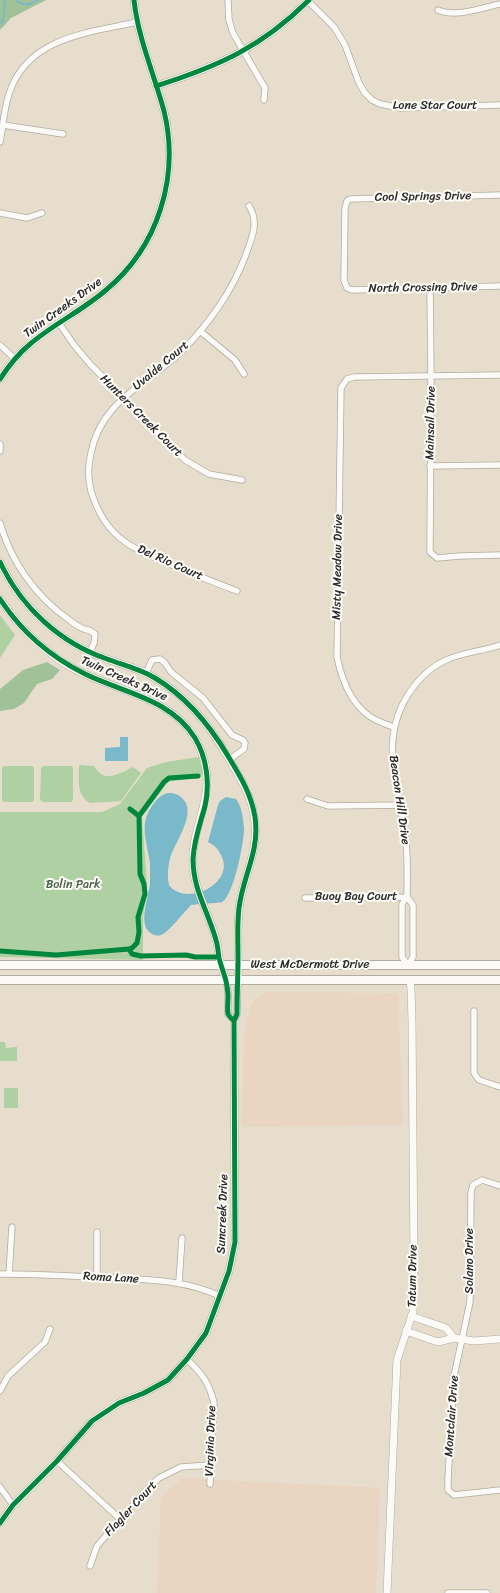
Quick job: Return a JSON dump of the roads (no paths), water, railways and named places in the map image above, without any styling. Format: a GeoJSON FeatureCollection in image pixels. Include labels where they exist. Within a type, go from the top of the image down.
{"type":"FeatureCollection","features":[{"type":"Feature","properties":{"kind":"main road","name":"West McDermott Drive"},"geometry":{"type":"LineString","coordinates":[[0,965],[500,965]]}},
{"type":"Feature","properties":{"kind":"main road"},"geometry":{"type":"LineString","coordinates":[[408,965],[410,980]]}},
{"type":"Feature","properties":{"kind":"main road","name":"West McDermott Drive"},"geometry":{"type":"LineString","coordinates":[[0,980],[500,980]]}},
{"type":"Feature","properties":{"kind":"street","name":"Twin Creeks Drive"},"geometry":{"type":"LineString","coordinates":[[0,379],[15,359],[29,344],[97,297],[115,282],[135,259],[154,227],[164,196],[169,162],[167,128],[137,22],[134,0]]}},
{"type":"Feature","properties":{"kind":"street"},"geometry":{"type":"LineString","coordinates":[[228,0],[231,27],[243,52],[265,88],[264,100]]}},
{"type":"Feature","properties":{"kind":"street"},"geometry":{"type":"LineString","coordinates":[[156,86],[208,69],[243,52],[270,34],[292,16],[308,0]]}},
{"type":"Feature","properties":{"kind":"street","name":"Lone Star Court"},"geometry":{"type":"LineString","coordinates":[[308,0],[340,35],[358,83],[364,93],[372,100],[380,104],[401,108],[500,105]]}},
{"type":"Feature","properties":{"kind":"street"},"geometry":{"type":"LineString","coordinates":[[438,10],[446,13],[458,12],[500,4]]}},
{"type":"Feature","properties":{"kind":"street"},"geometry":{"type":"LineString","coordinates":[[0,142],[8,94],[16,77],[41,50],[69,37],[137,22]]}},
{"type":"Feature","properties":{"kind":"street"},"geometry":{"type":"LineString","coordinates":[[3,125],[64,134]]}},
{"type":"Feature","properties":{"kind":"street","name":"Cool Springs Drive"},"geometry":{"type":"LineString","coordinates":[[347,288],[344,280],[345,208],[348,201],[354,198],[500,196]]}},
{"type":"Feature","properties":{"kind":"street","name":"Uvalde Court"},"geometry":{"type":"LineString","coordinates":[[124,398],[142,382],[167,364],[200,331],[218,308],[231,287],[241,266],[255,227],[254,213],[249,206]]}},
{"type":"Feature","properties":{"kind":"street"},"geometry":{"type":"LineString","coordinates":[[0,213],[27,218],[42,213]]}},
{"type":"Feature","properties":{"kind":"street","name":"North Crossing Drive"},"geometry":{"type":"LineString","coordinates":[[347,288],[352,290],[500,286]]}},
{"type":"Feature","properties":{"kind":"street","name":"Mainsail Drive"},"geometry":{"type":"LineString","coordinates":[[430,287],[431,376],[429,549],[434,557],[440,558],[500,555]]}},
{"type":"Feature","properties":{"kind":"street","name":"Hunters Creek Court"},"geometry":{"type":"LineString","coordinates":[[59,323],[82,355],[185,460],[209,474],[242,480]]}},
{"type":"Feature","properties":{"kind":"street"},"geometry":{"type":"LineString","coordinates":[[200,331],[235,360],[244,374]]}},
{"type":"Feature","properties":{"kind":"street"},"geometry":{"type":"LineString","coordinates":[[0,345],[15,359]]}},
{"type":"Feature","properties":{"kind":"street"},"geometry":{"type":"LineString","coordinates":[[431,376],[500,375]]}},
{"type":"Feature","properties":{"kind":"street","name":"Misty Meadow Drive"},"geometry":{"type":"LineString","coordinates":[[394,727],[376,720],[364,712],[354,700],[340,674],[337,657],[341,388],[345,381],[354,377],[431,376]]}},
{"type":"Feature","properties":{"kind":"street","name":"Del Rio Court"},"geometry":{"type":"LineString","coordinates":[[124,398],[110,412],[101,424],[94,440],[90,456],[89,473],[91,488],[101,516],[116,535],[142,552],[236,592]]}},
{"type":"Feature","properties":{"kind":"street"},"geometry":{"type":"LineString","coordinates":[[0,444],[0,451]]}},
{"type":"Feature","properties":{"kind":"street"},"geometry":{"type":"LineString","coordinates":[[430,466],[500,465]]}},
{"type":"Feature","properties":{"kind":"street"},"geometry":{"type":"LineString","coordinates":[[0,523],[16,562],[42,596],[68,619],[95,634],[94,643],[90,652]]}},
{"type":"Feature","properties":{"kind":"street","name":"Twin Creeks Drive"},"geometry":{"type":"LineString","coordinates":[[0,562],[18,592],[30,608],[60,635],[90,652],[146,673],[178,694],[196,711],[219,740],[248,790],[256,824],[256,841],[239,908],[238,980]]}},
{"type":"Feature","properties":{"kind":"street","name":"Twin Creeks Drive"},"geometry":{"type":"LineString","coordinates":[[0,599],[18,623],[52,654],[85,674],[170,711],[182,721],[196,738],[205,763],[208,782],[206,800],[197,830],[193,866],[196,886],[216,940],[226,980]]}},
{"type":"Feature","properties":{"kind":"street","name":"Beacon Hill Drive"},"geometry":{"type":"LineString","coordinates":[[407,897],[402,904],[402,957],[408,965],[413,957],[413,905],[407,897],[406,843],[391,747],[397,716],[408,693],[424,674],[442,662],[462,653],[500,645]]}},
{"type":"Feature","properties":{"kind":"street"},"geometry":{"type":"LineString","coordinates":[[146,673],[152,660],[160,659],[165,663],[171,672],[203,698],[230,732],[245,743],[244,749],[230,759]]}},
{"type":"Feature","properties":{"kind":"street"},"geometry":{"type":"LineString","coordinates":[[307,799],[328,806],[400,805]]}},
{"type":"Feature","properties":{"kind":"street","name":"Buoy Bay Court"},"geometry":{"type":"LineString","coordinates":[[305,898],[407,897]]}},
{"type":"Feature","properties":{"kind":"street","name":"Suncreek Drive"},"geometry":{"type":"LineString","coordinates":[[226,980],[228,991],[228,1014],[234,1021]]}},
{"type":"Feature","properties":{"kind":"street","name":"Suncreek Drive"},"geometry":{"type":"LineString","coordinates":[[0,1523],[13,1505],[57,1461],[92,1421],[119,1403],[144,1393],[168,1380],[187,1359],[206,1333],[230,1271],[235,1242],[234,1021],[236,1014],[238,980]]}},
{"type":"Feature","properties":{"kind":"street","name":"Tatum Drive"},"geometry":{"type":"LineString","coordinates":[[387,1593],[397,1360],[414,1304],[410,980]]}},
{"type":"Feature","properties":{"kind":"street"},"geometry":{"type":"LineString","coordinates":[[474,1010],[474,1072],[479,1080],[500,1088]]}},
{"type":"Feature","properties":{"kind":"street","name":"Solano Drive"},"geometry":{"type":"LineString","coordinates":[[462,1340],[470,1302],[471,1192],[475,1182],[486,1180],[500,1186]]}},
{"type":"Feature","properties":{"kind":"street"},"geometry":{"type":"LineString","coordinates":[[9,1274],[12,1227]]}},
{"type":"Feature","properties":{"kind":"street"},"geometry":{"type":"LineString","coordinates":[[97,1232],[97,1277]]}},
{"type":"Feature","properties":{"kind":"street"},"geometry":{"type":"LineString","coordinates":[[179,1282],[182,1238]]}},
{"type":"Feature","properties":{"kind":"street","name":"Roma Lane"},"geometry":{"type":"LineString","coordinates":[[0,1274],[97,1277],[179,1282],[205,1289],[220,1296]]}},
{"type":"Feature","properties":{"kind":"street"},"geometry":{"type":"LineString","coordinates":[[411,1316],[446,1328],[454,1338]]}},
{"type":"Feature","properties":{"kind":"street"},"geometry":{"type":"LineString","coordinates":[[0,1391],[8,1376],[45,1342],[50,1329]]}},
{"type":"Feature","properties":{"kind":"street"},"geometry":{"type":"LineString","coordinates":[[406,1331],[438,1342],[454,1338],[462,1340],[500,1339]]}},
{"type":"Feature","properties":{"kind":"street","name":"Montclair Drive"},"geometry":{"type":"LineString","coordinates":[[462,1340],[455,1368],[451,1400],[448,1490],[450,1493],[456,1495],[500,1490]]}},
{"type":"Feature","properties":{"kind":"street","name":"Virginia Drive"},"geometry":{"type":"LineString","coordinates":[[187,1359],[206,1380],[211,1390],[214,1402],[210,1484]]}},
{"type":"Feature","properties":{"kind":"street"},"geometry":{"type":"LineString","coordinates":[[57,1461],[120,1519]]}},
{"type":"Feature","properties":{"kind":"street","name":"Flagler Court"},"geometry":{"type":"LineString","coordinates":[[90,1566],[96,1546],[160,1478],[181,1467],[210,1465]]}},
{"type":"Feature","properties":{"kind":"street"},"geometry":{"type":"LineString","coordinates":[[0,1487],[13,1505]]}},
{"type":"Feature","properties":{"kind":"street"},"geometry":{"type":"LineString","coordinates":[[448,1593],[487,1593]]}},
{"type":"Feature","properties":{"kind":"water"},"geometry":{"type":"Polygon","coordinates":[[[120,737],[128,737],[128,761],[105,761],[105,748],[120,747],[120,737]]]}},
{"type":"Feature","properties":{"kind":"water"},"geometry":{"type":"Polygon","coordinates":[[[168,793],[176,794],[182,798],[188,811],[184,827],[170,858],[168,875],[169,885],[176,891],[186,894],[206,890],[215,884],[221,876],[224,867],[222,857],[220,852],[208,842],[218,805],[220,801],[226,797],[236,799],[240,806],[244,835],[238,868],[230,889],[222,902],[191,905],[164,934],[157,935],[152,934],[146,928],[144,917],[150,883],[150,864],[145,827],[148,813],[152,806],[159,798],[168,793]]]}},
{"type":"Feature","properties":{"kind":"waterway"},"geometry":{"type":"LineString","coordinates":[[0,24],[3,21],[5,0]]}},
{"type":"Feature","properties":{"kind":"waterway"},"geometry":{"type":"LineString","coordinates":[[16,0],[22,4],[32,3],[38,0]]}},
{"type":"Feature","properties":{"kind":"park label","name":"Bolin Park"},"geometry":{"type":"Point","coordinates":[73,885]}}]}
